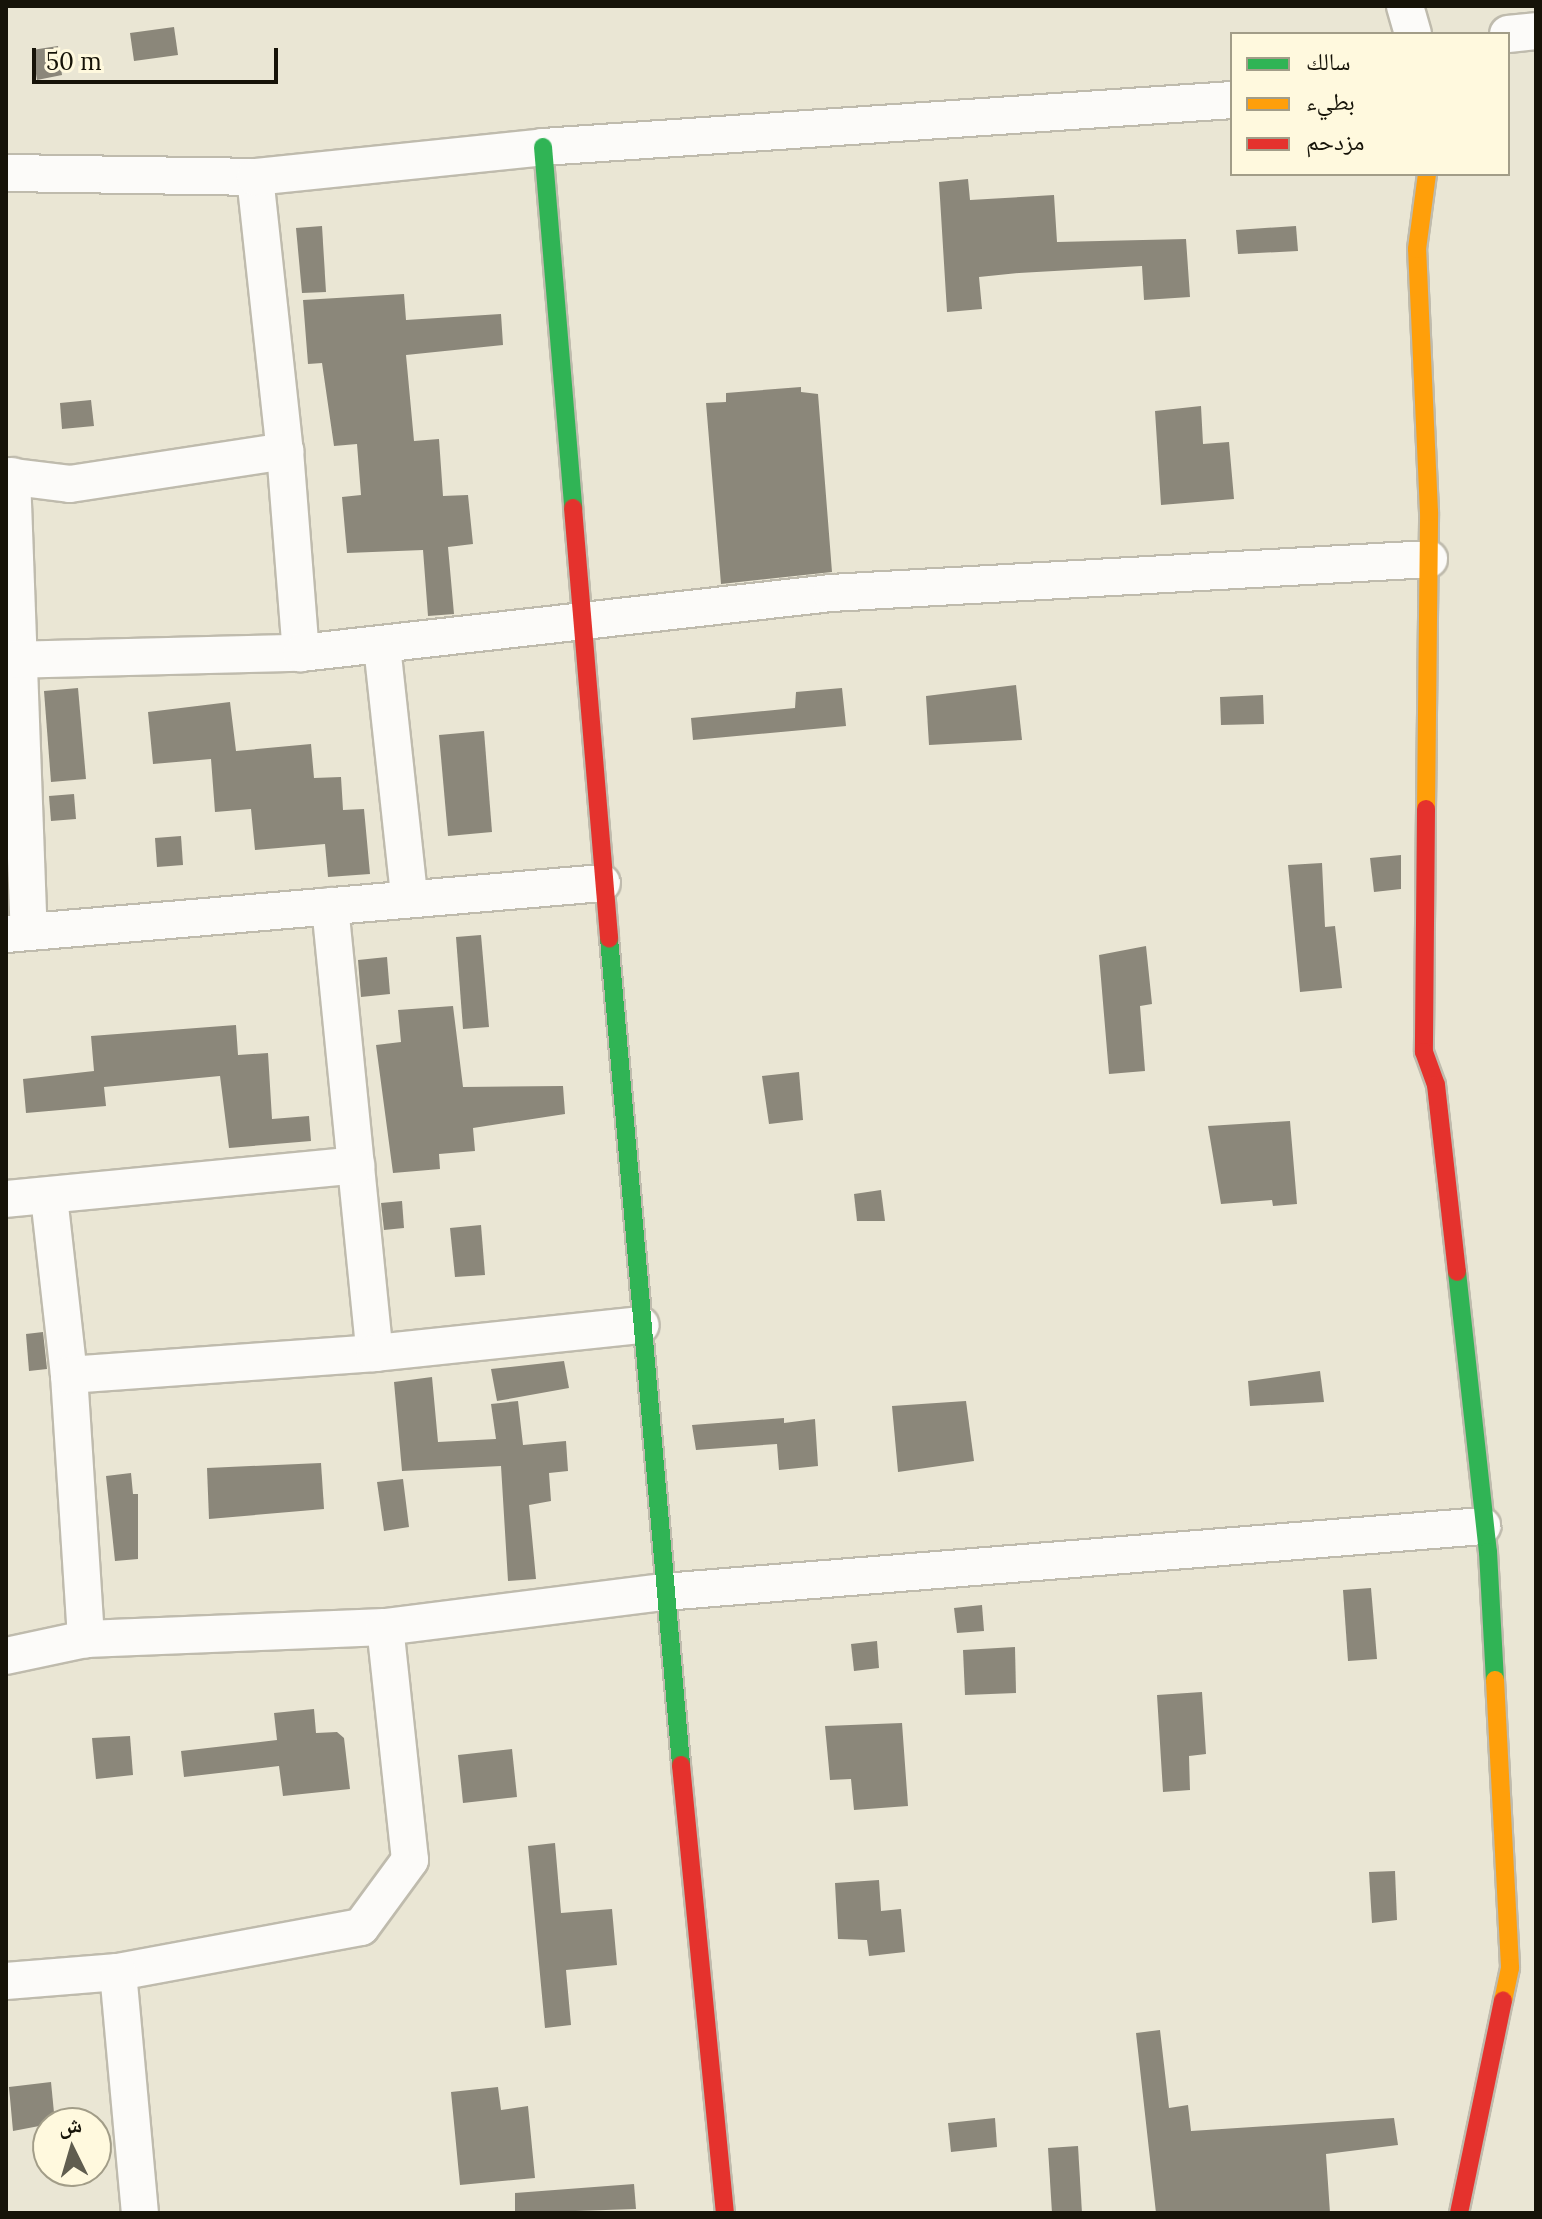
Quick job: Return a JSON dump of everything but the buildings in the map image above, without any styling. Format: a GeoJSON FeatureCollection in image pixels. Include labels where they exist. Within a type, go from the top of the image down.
{"type":"FeatureCollection","features":[{"type":"Feature","properties":{"kind":"street"},"geometry":{"type":"LineString","coordinates":[[1405,6],[1412,32]]}},
{"type":"Feature","properties":{"kind":"street"},"geometry":{"type":"LineString","coordinates":[[1510,34],[1536,31]]}},
{"type":"Feature","properties":{"kind":"street"},"geometry":{"type":"LineString","coordinates":[[6,173],[255,177],[543,147],[1230,100]]}},
{"type":"Feature","properties":{"kind":"street"},"geometry":{"type":"LineString","coordinates":[[543,147],[602,883],[664,1592],[725,2213]]}},
{"type":"Feature","properties":{"kind":"street"},"geometry":{"type":"LineString","coordinates":[[1427,176],[1417,249],[1429,559],[1424,1052],[1436,1085],[1482,1526],[1488,1552],[1510,1968],[1459,2213]]}},
{"type":"Feature","properties":{"kind":"street"},"geometry":{"type":"LineString","coordinates":[[255,177],[285,451],[301,653]]}},
{"type":"Feature","properties":{"kind":"street"},"geometry":{"type":"LineString","coordinates":[[285,451],[70,484],[9,476],[18,933],[330,906],[409,896],[602,883]]}},
{"type":"Feature","properties":{"kind":"street"},"geometry":{"type":"LineString","coordinates":[[14,659],[301,653],[382,646],[580,618],[831,593],[1429,559]]}},
{"type":"Feature","properties":{"kind":"street"},"geometry":{"type":"LineString","coordinates":[[382,646],[409,896]]}},
{"type":"Feature","properties":{"kind":"street"},"geometry":{"type":"LineString","coordinates":[[330,906],[375,1353]]}},
{"type":"Feature","properties":{"kind":"street"},"geometry":{"type":"LineString","coordinates":[[6,1199],[356,1165]]}},
{"type":"Feature","properties":{"kind":"street"},"geometry":{"type":"LineString","coordinates":[[49,1197],[69,1375],[86,1639]]}},
{"type":"Feature","properties":{"kind":"street"},"geometry":{"type":"LineString","coordinates":[[69,1375],[375,1353],[641,1325]]}},
{"type":"Feature","properties":{"kind":"street"},"geometry":{"type":"LineString","coordinates":[[6,1656],[86,1639],[385,1627],[664,1592],[1482,1526]]}},
{"type":"Feature","properties":{"kind":"street"},"geometry":{"type":"LineString","coordinates":[[6,1981],[118,1972],[361,1927],[410,1860],[385,1627]]}},
{"type":"Feature","properties":{"kind":"street"},"geometry":{"type":"LineString","coordinates":[[118,1972],[140,2213]]}},
{"type":"Feature","properties":{"kind":"traffic: fast"},"geometry":{"type":"LineString","coordinates":[[543,147],[573,508]]}},
{"type":"Feature","properties":{"kind":"traffic: fast"},"geometry":{"type":"LineString","coordinates":[[609,938],[681,1765]]}},
{"type":"Feature","properties":{"kind":"traffic: fast"},"geometry":{"type":"LineString","coordinates":[[1457,1272],[1488,1552],[1495,1680]]}},
{"type":"Feature","properties":{"kind":"traffic: slow"},"geometry":{"type":"LineString","coordinates":[[1426,809],[1429,512],[1417,249],[1427,176]]}},
{"type":"Feature","properties":{"kind":"traffic: slow"},"geometry":{"type":"LineString","coordinates":[[1495,1680],[1510,1968],[1503,2000]]}},
{"type":"Feature","properties":{"kind":"traffic: jam"},"geometry":{"type":"LineString","coordinates":[[573,508],[609,938]]}},
{"type":"Feature","properties":{"kind":"traffic: jam"},"geometry":{"type":"LineString","coordinates":[[1426,809],[1424,1052],[1436,1085],[1457,1272]]}},
{"type":"Feature","properties":{"kind":"traffic: jam"},"geometry":{"type":"LineString","coordinates":[[681,1765],[725,2213]]}},
{"type":"Feature","properties":{"kind":"traffic: jam"},"geometry":{"type":"LineString","coordinates":[[1459,2213],[1503,2000]]}}]}
